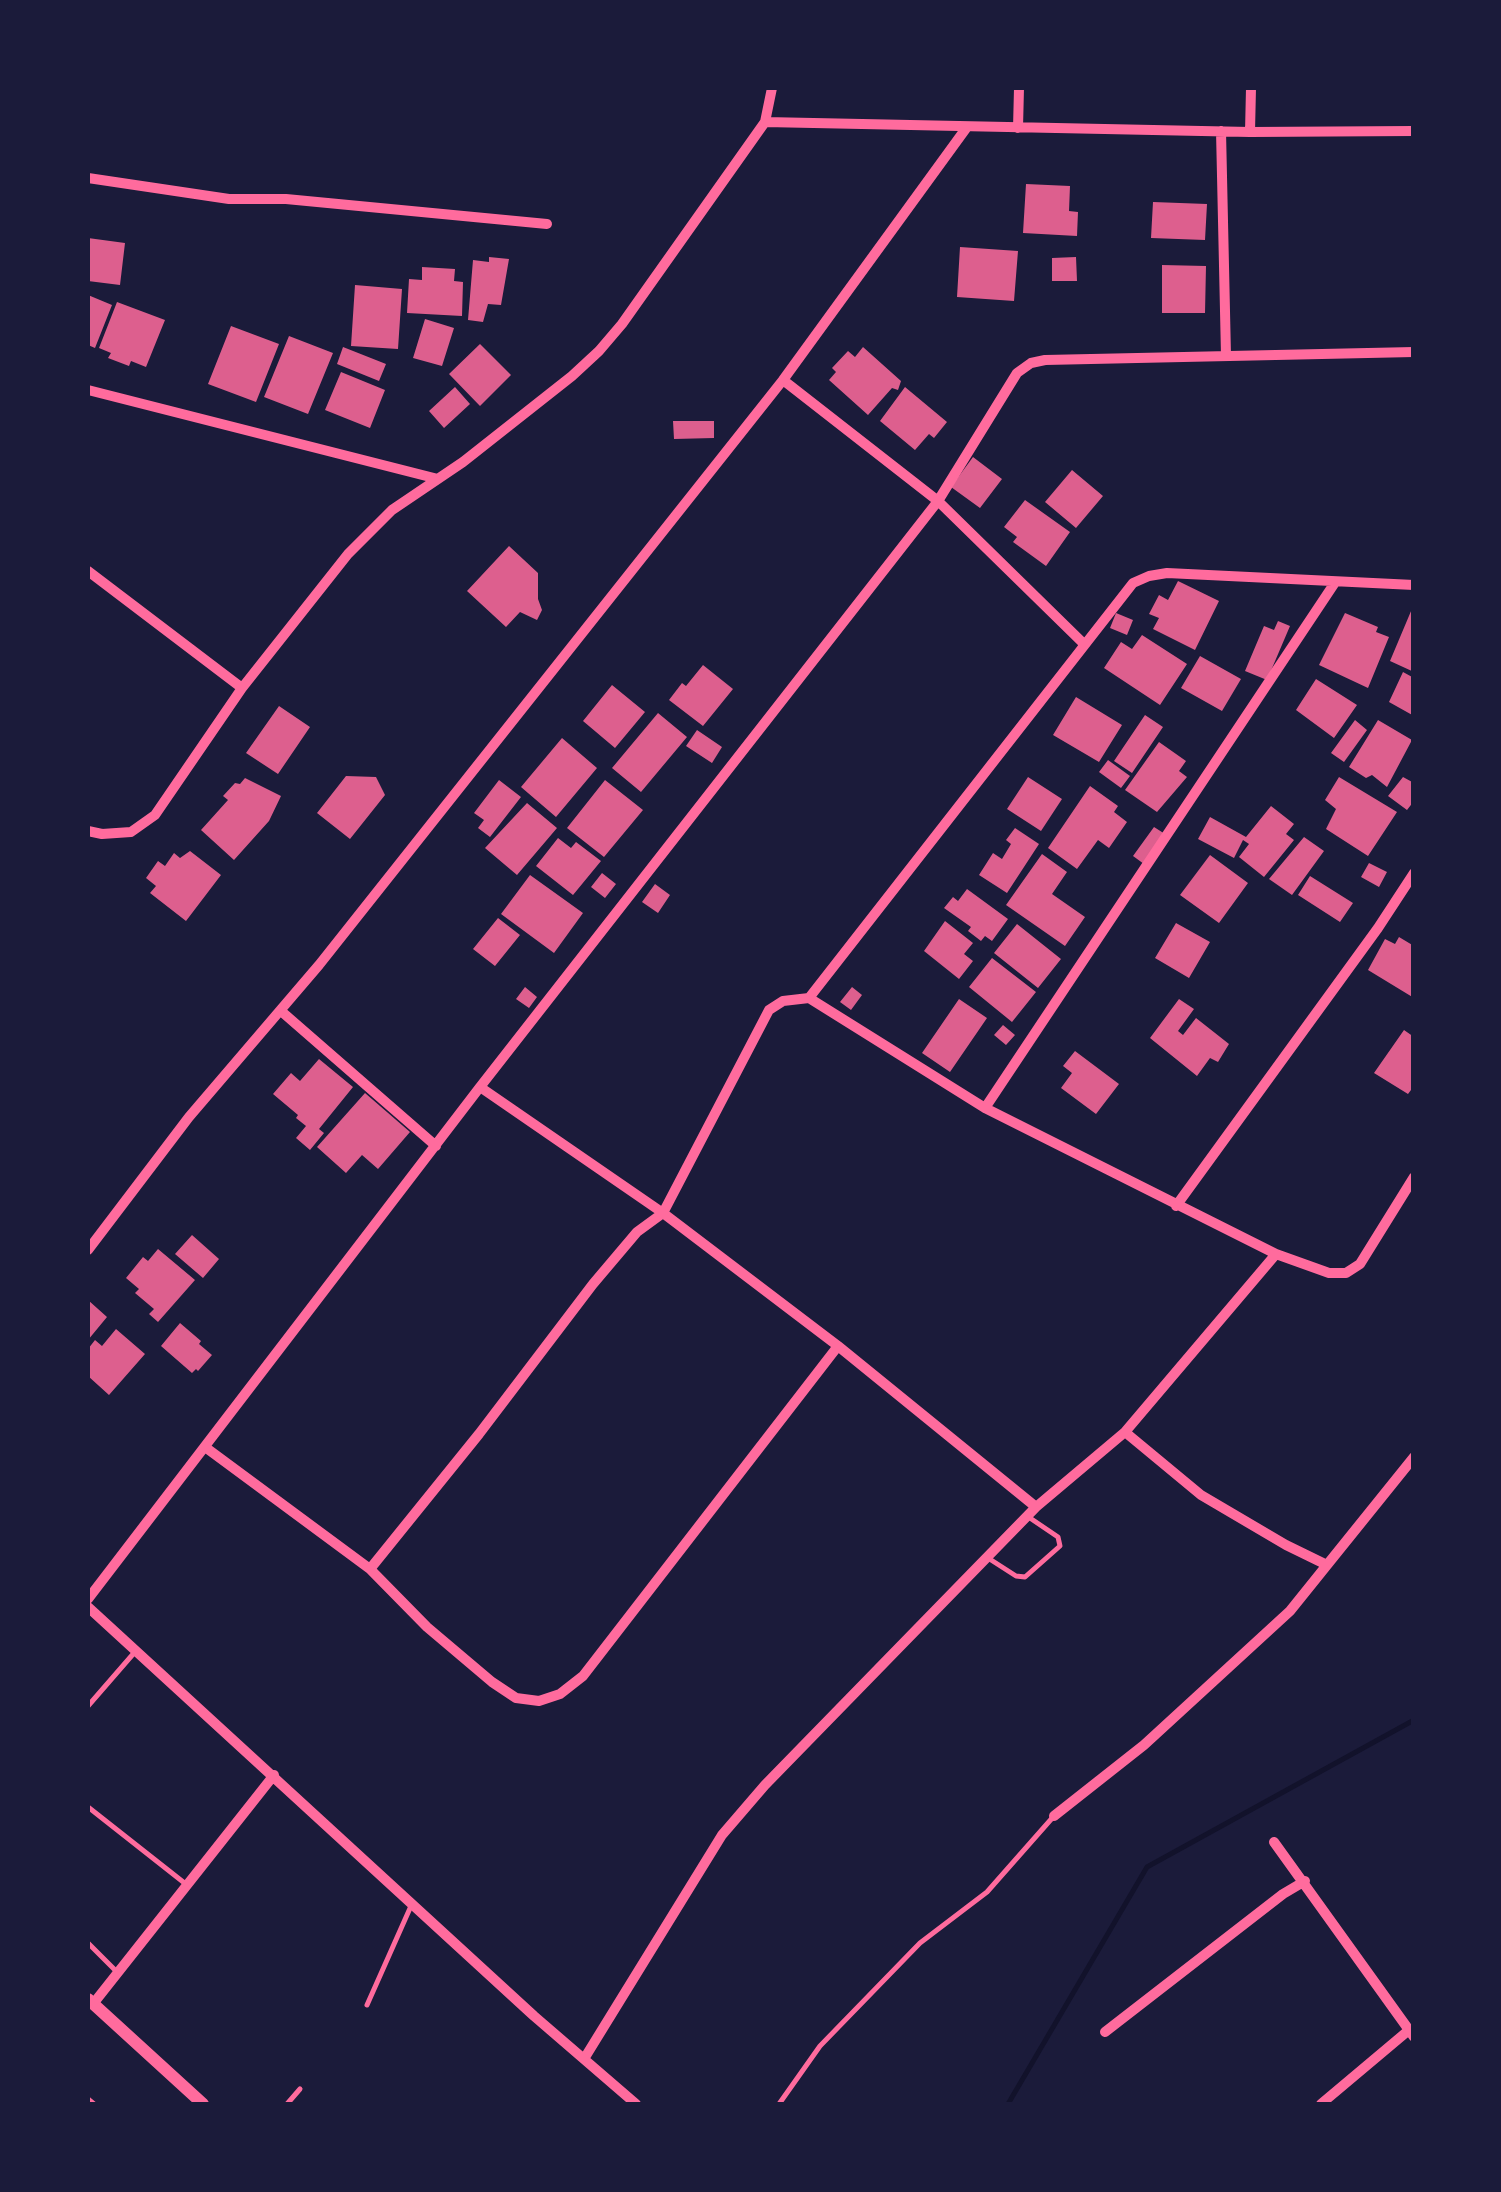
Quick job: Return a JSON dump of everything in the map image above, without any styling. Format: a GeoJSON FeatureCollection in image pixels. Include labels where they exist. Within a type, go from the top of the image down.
{"type":"FeatureCollection","features":[{"type":"Feature","properties":{"kind":"street"},"geometry":{"type":"LineString","coordinates":[[88,832],[131,832],[156,814],[242,688],[348,554],[392,510],[438,479],[599,351],[765,122],[772,88]]}},
{"type":"Feature","properties":{"kind":"street"},"geometry":{"type":"LineString","coordinates":[[1018,128],[1019,88]]}},
{"type":"Feature","properties":{"kind":"street"},"geometry":{"type":"LineString","coordinates":[[1250,132],[1251,88]]}},
{"type":"Feature","properties":{"kind":"street"},"geometry":{"type":"LineString","coordinates":[[765,122],[1250,132],[1414,131]]}},
{"type":"Feature","properties":{"kind":"street"},"geometry":{"type":"LineString","coordinates":[[88,1250],[189,1117],[281,1011],[783,380],[967,128]]}},
{"type":"Feature","properties":{"kind":"street"},"geometry":{"type":"LineString","coordinates":[[1221,131],[1226,356]]}},
{"type":"Feature","properties":{"kind":"street"},"geometry":{"type":"LineString","coordinates":[[88,178],[229,198],[286,199],[548,224]]}},
{"type":"Feature","properties":{"kind":"street"},"geometry":{"type":"LineString","coordinates":[[88,1598],[938,500],[1017,373],[1046,360],[1414,352]]}},
{"type":"Feature","properties":{"kind":"street"},"geometry":{"type":"LineString","coordinates":[[783,380],[938,500],[1084,644]]}},
{"type":"Feature","properties":{"kind":"street"},"geometry":{"type":"LineString","coordinates":[[88,390],[438,479]]}},
{"type":"Feature","properties":{"kind":"street"},"geometry":{"type":"LineString","coordinates":[[88,571],[242,688]]}},
{"type":"Feature","properties":{"kind":"street"},"geometry":{"type":"LineString","coordinates":[[809,998],[1133,584],[1167,573],[1414,585]]}},
{"type":"Feature","properties":{"kind":"street"},"geometry":{"type":"LineString","coordinates":[[984,1108],[1334,584]]}},
{"type":"Feature","properties":{"kind":"street"},"geometry":{"type":"LineString","coordinates":[[1176,1206],[1414,873]]}},
{"type":"Feature","properties":{"kind":"street"},"geometry":{"type":"LineString","coordinates":[[370,1569],[593,1284],[637,1232],[663,1213],[770,1010],[783,1001],[809,998],[984,1108],[1276,1254],[1329,1273],[1346,1273],[1360,1264],[1414,1177]]}},
{"type":"Feature","properties":{"kind":"street"},"geometry":{"type":"LineString","coordinates":[[281,1011],[436,1146]]}},
{"type":"Feature","properties":{"kind":"street"},"geometry":{"type":"LineString","coordinates":[[480,1087],[663,1213],[838,1346],[1032,1512]]}},
{"type":"Feature","properties":{"kind":"street"},"geometry":{"type":"LineString","coordinates":[[584,2060],[722,1835],[766,1784],[1032,1512],[1125,1432],[1276,1254]]}},
{"type":"Feature","properties":{"kind":"street"},"geometry":{"type":"LineString","coordinates":[[205,1448],[370,1569],[427,1628],[516,1698],[539,1701],[560,1694],[583,1676],[838,1346]]}},
{"type":"Feature","properties":{"kind":"street"},"geometry":{"type":"LineString","coordinates":[[1125,1432],[1201,1495],[1327,1564]]}},
{"type":"Feature","properties":{"kind":"street"},"geometry":{"type":"LineString","coordinates":[[1054,1816],[1144,1745],[1290,1610],[1414,1457]]}},
{"type":"Feature","properties":{"kind":"street"},"geometry":{"type":"LineString","coordinates":[[88,1607],[636,2104]]}},
{"type":"Feature","properties":{"kind":"street"},"geometry":{"type":"LineString","coordinates":[[203,2104],[90,2002],[274,1775]]}},
{"type":"Feature","properties":{"kind":"street"},"geometry":{"type":"LineString","coordinates":[[1274,1842],[1411,2034],[1321,2104]]}},
{"type":"Feature","properties":{"kind":"street"},"geometry":{"type":"LineString","coordinates":[[1105,2032],[1305,1881]]}},
{"type":"Feature","properties":{"kind":"lane"},"geometry":{"type":"LineString","coordinates":[[988,1558],[1016,1576],[1025,1577],[1060,1546],[1058,1536],[1032,1512]]}},
{"type":"Feature","properties":{"kind":"lane"},"geometry":{"type":"LineString","coordinates":[[88,1706],[136,1651]]}},
{"type":"Feature","properties":{"kind":"lane"},"geometry":{"type":"LineString","coordinates":[[88,1807],[187,1885]]}},
{"type":"Feature","properties":{"kind":"lane"},"geometry":{"type":"LineString","coordinates":[[779,2104],[820,2046],[920,1943],[987,1892],[1054,1816]]}},
{"type":"Feature","properties":{"kind":"lane"},"geometry":{"type":"LineString","coordinates":[[367,2005],[412,1903]]}},
{"type":"Feature","properties":{"kind":"lane"},"geometry":{"type":"LineString","coordinates":[[88,1943],[118,1972]]}},
{"type":"Feature","properties":{"kind":"lane"},"geometry":{"type":"LineString","coordinates":[[286,2104],[300,2089]]}},
{"type":"Feature","properties":{"kind":"lane"},"geometry":{"type":"LineString","coordinates":[[88,2099],[94,2104]]}},
{"type":"Feature","properties":{"kind":"building"},"geometry":{"type":"Polygon","coordinates":[[[1026,184],[1070,186],[1069,211],[1078,212],[1077,236],[1023,233],[1026,184]]]}},
{"type":"Feature","properties":{"kind":"building"},"geometry":{"type":"Polygon","coordinates":[[[1153,202],[1207,204],[1205,240],[1151,238],[1153,202]]]}},
{"type":"Feature","properties":{"kind":"building"},"geometry":{"type":"Polygon","coordinates":[[[88,238],[125,243],[120,285],[88,281],[88,238]]]}},
{"type":"Feature","properties":{"kind":"building"},"geometry":{"type":"Polygon","coordinates":[[[960,247],[1018,251],[1014,301],[957,297],[960,247]]]}},
{"type":"Feature","properties":{"kind":"building"},"geometry":{"type":"Polygon","coordinates":[[[489,257],[509,259],[501,305],[488,304],[483,322],[468,320],[473,260],[489,262],[489,257]]]}},
{"type":"Feature","properties":{"kind":"building"},"geometry":{"type":"Polygon","coordinates":[[[1076,257],[1077,281],[1052,281],[1052,258],[1076,257]]]}},
{"type":"Feature","properties":{"kind":"building"},"geometry":{"type":"Polygon","coordinates":[[[1162,265],[1206,266],[1205,313],[1162,313],[1162,265]]]}},
{"type":"Feature","properties":{"kind":"building"},"geometry":{"type":"Polygon","coordinates":[[[422,267],[455,269],[454,281],[463,282],[462,316],[407,313],[409,279],[422,280],[422,267]]]}},
{"type":"Feature","properties":{"kind":"building"},"geometry":{"type":"Polygon","coordinates":[[[355,285],[402,289],[398,349],[351,346],[355,285]]]}},
{"type":"Feature","properties":{"kind":"building"},"geometry":{"type":"Polygon","coordinates":[[[88,295],[112,305],[95,348],[88,345],[88,295]]]}},
{"type":"Feature","properties":{"kind":"building"},"geometry":{"type":"Polygon","coordinates":[[[117,302],[165,320],[146,367],[108,358],[111,353],[99,348],[117,302]]]}},
{"type":"Feature","properties":{"kind":"building"},"geometry":{"type":"Polygon","coordinates":[[[425,319],[454,328],[442,366],[413,358],[425,319]]]}},
{"type":"Feature","properties":{"kind":"building"},"geometry":{"type":"Polygon","coordinates":[[[231,326],[279,344],[256,402],[208,384],[231,326]]]}},
{"type":"Feature","properties":{"kind":"building"},"geometry":{"type":"Polygon","coordinates":[[[289,336],[333,353],[308,414],[264,397],[289,336]]]}},
{"type":"Feature","properties":{"kind":"building"},"geometry":{"type":"Polygon","coordinates":[[[480,344],[511,375],[480,406],[449,374],[480,344]]]}},
{"type":"Feature","properties":{"kind":"building"},"geometry":{"type":"Polygon","coordinates":[[[343,347],[386,364],[379,381],[337,364],[343,347]]]}},
{"type":"Feature","properties":{"kind":"building"},"geometry":{"type":"Polygon","coordinates":[[[863,347],[901,381],[898,390],[892,388],[868,415],[829,380],[836,372],[832,368],[848,351],[855,357],[863,347]]]}},
{"type":"Feature","properties":{"kind":"building"},"geometry":{"type":"Polygon","coordinates":[[[341,372],[385,390],[370,428],[325,410],[341,372]]]}},
{"type":"Feature","properties":{"kind":"building"},"geometry":{"type":"Polygon","coordinates":[[[455,387],[470,404],[444,428],[429,411],[455,387]]]}},
{"type":"Feature","properties":{"kind":"building"},"geometry":{"type":"Polygon","coordinates":[[[905,387],[947,422],[934,438],[929,434],[915,450],[880,421],[905,387]]]}},
{"type":"Feature","properties":{"kind":"building"},"geometry":{"type":"Polygon","coordinates":[[[673,421],[714,421],[714,438],[674,439],[673,421]]]}},
{"type":"Feature","properties":{"kind":"building"},"geometry":{"type":"Polygon","coordinates":[[[973,457],[1002,479],[980,508],[951,487],[973,457]]]}},
{"type":"Feature","properties":{"kind":"building"},"geometry":{"type":"Polygon","coordinates":[[[1072,470],[1103,496],[1076,528],[1045,502],[1072,470]]]}},
{"type":"Feature","properties":{"kind":"building"},"geometry":{"type":"Polygon","coordinates":[[[1025,500],[1070,532],[1046,566],[1013,542],[1017,537],[1004,527],[1025,500]]]}},
{"type":"Feature","properties":{"kind":"building"},"geometry":{"type":"Polygon","coordinates":[[[509,546],[538,573],[542,610],[537,620],[520,612],[506,627],[467,591],[509,546]]]}},
{"type":"Feature","properties":{"kind":"building"},"geometry":{"type":"Polygon","coordinates":[[[1178,581],[1219,601],[1195,650],[1153,629],[1159,618],[1149,614],[1159,595],[1168,600],[1178,581]]]}},
{"type":"Feature","properties":{"kind":"building"},"geometry":{"type":"Polygon","coordinates":[[[1414,604],[1414,672],[1390,661],[1414,604]]]}},
{"type":"Feature","properties":{"kind":"building"},"geometry":{"type":"Polygon","coordinates":[[[1116,613],[1133,620],[1127,635],[1110,628],[1116,613]]]}},
{"type":"Feature","properties":{"kind":"building"},"geometry":{"type":"Polygon","coordinates":[[[1345,613],[1378,627],[1376,632],[1389,637],[1368,688],[1319,665],[1345,613]]]}},
{"type":"Feature","properties":{"kind":"building"},"geometry":{"type":"Polygon","coordinates":[[[1278,621],[1290,626],[1267,680],[1245,671],[1264,626],[1274,630],[1278,621]]]}},
{"type":"Feature","properties":{"kind":"building"},"geometry":{"type":"Polygon","coordinates":[[[1142,635],[1187,664],[1160,705],[1104,668],[1121,642],[1132,649],[1142,635]]]}},
{"type":"Feature","properties":{"kind":"building"},"geometry":{"type":"Polygon","coordinates":[[[1200,656],[1241,679],[1222,711],[1181,688],[1200,656]]]}},
{"type":"Feature","properties":{"kind":"building"},"geometry":{"type":"Polygon","coordinates":[[[703,665],[733,689],[703,726],[669,700],[703,665]]]}},
{"type":"Feature","properties":{"kind":"building"},"geometry":{"type":"Polygon","coordinates":[[[1403,672],[1414,678],[1414,716],[1389,702],[1403,672]]]}},
{"type":"Feature","properties":{"kind":"building"},"geometry":{"type":"Polygon","coordinates":[[[1316,679],[1357,705],[1334,738],[1296,710],[1316,679]]]}},
{"type":"Feature","properties":{"kind":"building"},"geometry":{"type":"Polygon","coordinates":[[[612,685],[645,712],[615,748],[583,721],[612,685]]]}},
{"type":"Feature","properties":{"kind":"building"},"geometry":{"type":"Polygon","coordinates":[[[1076,697],[1122,725],[1099,762],[1053,735],[1076,697]]]}},
{"type":"Feature","properties":{"kind":"building"},"geometry":{"type":"Polygon","coordinates":[[[279,706],[310,727],[278,774],[246,753],[279,706]]]}},
{"type":"Feature","properties":{"kind":"building"},"geometry":{"type":"Polygon","coordinates":[[[658,713],[687,737],[641,792],[612,768],[658,713]]]}},
{"type":"Feature","properties":{"kind":"building"},"geometry":{"type":"Polygon","coordinates":[[[1145,715],[1163,727],[1132,773],[1114,761],[1145,715]]]}},
{"type":"Feature","properties":{"kind":"building"},"geometry":{"type":"Polygon","coordinates":[[[1355,720],[1367,730],[1344,762],[1331,753],[1355,720]]]}},
{"type":"Feature","properties":{"kind":"building"},"geometry":{"type":"Polygon","coordinates":[[[1378,720],[1412,740],[1387,787],[1372,775],[1366,778],[1349,767],[1378,720]]]}},
{"type":"Feature","properties":{"kind":"building"},"geometry":{"type":"Polygon","coordinates":[[[697,730],[722,747],[712,763],[686,746],[697,730]]]}},
{"type":"Feature","properties":{"kind":"building"},"geometry":{"type":"Polygon","coordinates":[[[562,738],[597,768],[556,817],[521,787],[562,738]]]}},
{"type":"Feature","properties":{"kind":"building"},"geometry":{"type":"Polygon","coordinates":[[[1159,742],[1186,761],[1179,771],[1187,777],[1157,812],[1125,790],[1159,742]]]}},
{"type":"Feature","properties":{"kind":"building"},"geometry":{"type":"Polygon","coordinates":[[[1108,760],[1130,776],[1121,788],[1099,772],[1108,760]]]}},
{"type":"Feature","properties":{"kind":"building"},"geometry":{"type":"Polygon","coordinates":[[[346,776],[376,777],[385,795],[350,839],[317,813],[346,776]]]}},
{"type":"Feature","properties":{"kind":"building"},"geometry":{"type":"Polygon","coordinates":[[[1028,777],[1062,799],[1041,831],[1007,809],[1028,777]]]}},
{"type":"Feature","properties":{"kind":"building"},"geometry":{"type":"Polygon","coordinates":[[[1339,777],[1397,812],[1368,856],[1326,829],[1336,809],[1325,800],[1339,777]]]}},
{"type":"Feature","properties":{"kind":"building"},"geometry":{"type":"Polygon","coordinates":[[[1403,777],[1414,783],[1414,801],[1407,810],[1388,796],[1403,777]]]}},
{"type":"Feature","properties":{"kind":"building"},"geometry":{"type":"Polygon","coordinates":[[[245,778],[281,796],[269,821],[234,860],[201,830],[228,800],[223,796],[245,778]]]}},
{"type":"Feature","properties":{"kind":"building"},"geometry":{"type":"Polygon","coordinates":[[[499,780],[521,797],[490,837],[478,828],[484,820],[474,813],[499,780]]]}},
{"type":"Feature","properties":{"kind":"building"},"geometry":{"type":"Polygon","coordinates":[[[605,780],[643,810],[604,857],[567,828],[605,780]]]}},
{"type":"Feature","properties":{"kind":"building"},"geometry":{"type":"Polygon","coordinates":[[[1090,786],[1118,806],[1114,812],[1127,822],[1109,848],[1098,840],[1077,869],[1048,848],[1090,786]]]}},
{"type":"Feature","properties":{"kind":"building"},"geometry":{"type":"Polygon","coordinates":[[[527,803],[557,828],[517,875],[485,848],[527,803]]]}},
{"type":"Feature","properties":{"kind":"building"},"geometry":{"type":"Polygon","coordinates":[[[1271,806],[1294,824],[1286,834],[1294,840],[1264,877],[1239,857],[1249,844],[1243,840],[1234,858],[1198,839],[1210,817],[1246,837],[1271,806]]]}},
{"type":"Feature","properties":{"kind":"building"},"geometry":{"type":"Polygon","coordinates":[[[1154,827],[1165,834],[1144,864],[1133,856],[1154,827]]]}},
{"type":"Feature","properties":{"kind":"building"},"geometry":{"type":"Polygon","coordinates":[[[1015,828],[1039,844],[1007,893],[979,875],[993,853],[1002,859],[1011,844],[1006,840],[1015,828]]]}},
{"type":"Feature","properties":{"kind":"building"},"geometry":{"type":"Polygon","coordinates":[[[1304,837],[1324,851],[1292,895],[1269,879],[1304,837]]]}},
{"type":"Feature","properties":{"kind":"building"},"geometry":{"type":"Polygon","coordinates":[[[558,838],[571,848],[576,842],[601,861],[573,895],[536,866],[558,838]]]}},
{"type":"Feature","properties":{"kind":"building"},"geometry":{"type":"Polygon","coordinates":[[[190,851],[221,875],[186,921],[150,893],[156,886],[146,878],[158,861],[165,866],[174,853],[180,858],[190,851]]]}},
{"type":"Feature","properties":{"kind":"building"},"geometry":{"type":"Polygon","coordinates":[[[1042,854],[1067,872],[1052,894],[1085,917],[1065,946],[1006,905],[1042,854]]]}},
{"type":"Feature","properties":{"kind":"building"},"geometry":{"type":"Polygon","coordinates":[[[1210,855],[1248,883],[1219,923],[1180,895],[1210,855]]]}},
{"type":"Feature","properties":{"kind":"building"},"geometry":{"type":"Polygon","coordinates":[[[1369,863],[1387,872],[1379,887],[1361,877],[1369,863]]]}},
{"type":"Feature","properties":{"kind":"building"},"geometry":{"type":"Polygon","coordinates":[[[602,873],[616,884],[605,898],[591,887],[602,873]]]}},
{"type":"Feature","properties":{"kind":"building"},"geometry":{"type":"Polygon","coordinates":[[[530,875],[583,913],[554,953],[501,914],[530,875]]]}},
{"type":"Feature","properties":{"kind":"building"},"geometry":{"type":"Polygon","coordinates":[[[1310,876],[1353,903],[1340,922],[1298,895],[1310,876]]]}},
{"type":"Feature","properties":{"kind":"building"},"geometry":{"type":"Polygon","coordinates":[[[655,884],[670,895],[658,913],[642,902],[655,884]]]}},
{"type":"Feature","properties":{"kind":"building"},"geometry":{"type":"Polygon","coordinates":[[[967,889],[1008,919],[992,941],[985,936],[981,941],[968,931],[971,927],[944,908],[953,897],[958,901],[967,889]]]}},
{"type":"Feature","properties":{"kind":"building"},"geometry":{"type":"Polygon","coordinates":[[[498,918],[520,935],[495,966],[473,949],[498,918]]]}},
{"type":"Feature","properties":{"kind":"building"},"geometry":{"type":"Polygon","coordinates":[[[945,921],[973,943],[964,954],[973,961],[959,979],[924,951],[945,921]]]}},
{"type":"Feature","properties":{"kind":"building"},"geometry":{"type":"Polygon","coordinates":[[[1176,923],[1210,942],[1189,978],[1155,958],[1176,923]]]}},
{"type":"Feature","properties":{"kind":"building"},"geometry":{"type":"Polygon","coordinates":[[[1017,924],[1061,959],[1038,988],[994,953],[1017,924]]]}},
{"type":"Feature","properties":{"kind":"building"},"geometry":{"type":"Polygon","coordinates":[[[1399,937],[1414,946],[1414,998],[1368,970],[1385,939],[1395,944],[1399,937]]]}},
{"type":"Feature","properties":{"kind":"building"},"geometry":{"type":"Polygon","coordinates":[[[992,958],[1036,992],[1012,1022],[969,987],[992,958]]]}},
{"type":"Feature","properties":{"kind":"building"},"geometry":{"type":"Polygon","coordinates":[[[525,987],[537,997],[529,1008],[516,999],[525,987]]]}},
{"type":"Feature","properties":{"kind":"building"},"geometry":{"type":"Polygon","coordinates":[[[852,987],[862,995],[851,1010],[840,1002],[852,987]]]}},
{"type":"Feature","properties":{"kind":"building"},"geometry":{"type":"Polygon","coordinates":[[[959,999],[987,1018],[950,1072],[922,1053],[959,999]]]}},
{"type":"Feature","properties":{"kind":"building"},"geometry":{"type":"Polygon","coordinates":[[[1179,999],[1194,1009],[1178,1031],[1183,1035],[1196,1018],[1229,1044],[1218,1062],[1210,1058],[1197,1076],[1150,1038],[1179,999]]]}},
{"type":"Feature","properties":{"kind":"building"},"geometry":{"type":"Polygon","coordinates":[[[1003,1025],[1015,1035],[1006,1045],[994,1035],[1003,1025]]]}},
{"type":"Feature","properties":{"kind":"building"},"geometry":{"type":"Polygon","coordinates":[[[1404,1030],[1414,1037],[1414,1086],[1408,1094],[1374,1073],[1404,1030]]]}},
{"type":"Feature","properties":{"kind":"building"},"geometry":{"type":"Polygon","coordinates":[[[1075,1051],[1119,1084],[1096,1114],[1061,1088],[1072,1073],[1063,1066],[1075,1051]]]}},
{"type":"Feature","properties":{"kind":"building"},"geometry":{"type":"Polygon","coordinates":[[[319,1059],[353,1087],[319,1129],[324,1133],[310,1150],[296,1138],[306,1126],[273,1094],[291,1073],[300,1081],[319,1059]]]}},
{"type":"Feature","properties":{"kind":"building"},"geometry":{"type":"Polygon","coordinates":[[[365,1093],[410,1132],[378,1169],[362,1155],[346,1173],[317,1147],[365,1093]]]}},
{"type":"Feature","properties":{"kind":"building"},"geometry":{"type":"Polygon","coordinates":[[[192,1235],[219,1259],[203,1278],[175,1254],[192,1235]]]}},
{"type":"Feature","properties":{"kind":"building"},"geometry":{"type":"Polygon","coordinates":[[[158,1249],[195,1280],[158,1322],[149,1314],[154,1309],[135,1293],[139,1289],[126,1278],[143,1257],[148,1261],[158,1249]]]}},
{"type":"Feature","properties":{"kind":"building"},"geometry":{"type":"Polygon","coordinates":[[[88,1300],[107,1317],[88,1340],[88,1300]]]}},
{"type":"Feature","properties":{"kind":"building"},"geometry":{"type":"Polygon","coordinates":[[[180,1323],[212,1355],[192,1373],[161,1346],[180,1323]]]}},
{"type":"Feature","properties":{"kind":"building"},"geometry":{"type":"Polygon","coordinates":[[[116,1329],[145,1354],[109,1395],[88,1376],[88,1349],[95,1340],[102,1346],[116,1329]]]}},
{"type":"Feature","properties":{"kind":"waterway"},"geometry":{"type":"LineString","coordinates":[[1008,2104],[1147,1867],[1414,1720]]}}]}
